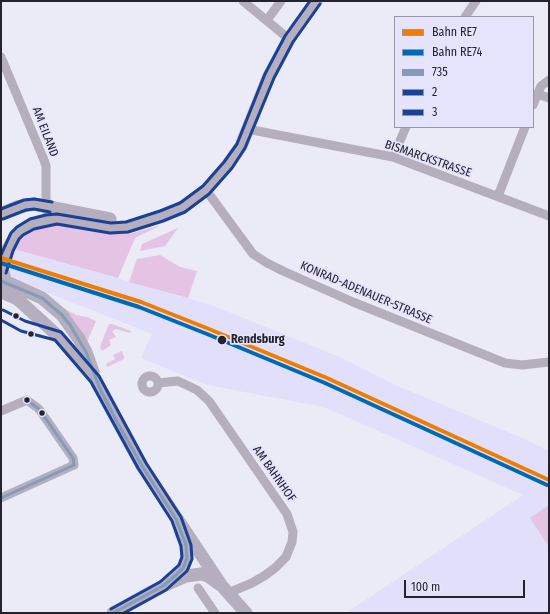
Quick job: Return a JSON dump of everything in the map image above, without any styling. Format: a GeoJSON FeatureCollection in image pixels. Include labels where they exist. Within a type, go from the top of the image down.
{"type":"FeatureCollection","features":[{"type":"Feature","properties":{"kind":"main road"},"geometry":{"type":"LineString","coordinates":[[96,379],[58,336],[18,301],[9,290],[2,270],[8,249],[20,231],[32,224],[57,219],[112,228],[127,227],[162,216],[183,207],[206,190],[228,165],[241,146],[269,76],[289,39],[316,1]]}},
{"type":"Feature","properties":{"kind":"main road"},"geometry":{"type":"LineString","coordinates":[[1,214],[17,207],[34,204],[103,218],[142,222]]}},
{"type":"Feature","properties":{"kind":"main road"},"geometry":{"type":"LineString","coordinates":[[6,283],[42,298],[62,315],[70,325],[86,352],[96,379],[142,466],[176,519],[225,589],[246,613]]}},
{"type":"Feature","properties":{"kind":"main road"},"geometry":{"type":"LineString","coordinates":[[163,586],[184,568],[187,558],[186,545],[176,519]]}},
{"type":"Feature","properties":{"kind":"main road"},"geometry":{"type":"LineString","coordinates":[[113,613],[163,586],[186,576],[201,574],[208,576],[225,589]]}},
{"type":"Feature","properties":{"kind":"street"},"geometry":{"type":"LineString","coordinates":[[243,1],[289,39]]}},
{"type":"Feature","properties":{"kind":"street"},"geometry":{"type":"LineString","coordinates":[[267,20],[281,1]]}},
{"type":"Feature","properties":{"kind":"street"},"geometry":{"type":"LineString","coordinates":[[466,16],[476,1]]}},
{"type":"Feature","properties":{"kind":"street","name":"AM EILAND"},"geometry":{"type":"LineString","coordinates":[[1,57],[46,166],[47,220]]}},
{"type":"Feature","properties":{"kind":"street"},"geometry":{"type":"LineString","coordinates":[[534,103],[541,86],[549,80]]}},
{"type":"Feature","properties":{"kind":"street"},"geometry":{"type":"LineString","coordinates":[[538,94],[549,98]]}},
{"type":"Feature","properties":{"kind":"street"},"geometry":{"type":"LineString","coordinates":[[393,157],[406,128]]}},
{"type":"Feature","properties":{"kind":"street"},"geometry":{"type":"LineString","coordinates":[[498,196],[525,128]]}},
{"type":"Feature","properties":{"kind":"street","name":"BISMARCKSTRASSE"},"geometry":{"type":"LineString","coordinates":[[247,129],[393,157],[549,216]]}},
{"type":"Feature","properties":{"kind":"street","name":"KONRAD-ADENAUER-STRASSE"},"geometry":{"type":"LineString","coordinates":[[206,190],[253,254],[283,271],[353,302],[505,363],[522,365],[549,362]]}},
{"type":"Feature","properties":{"kind":"street"},"geometry":{"type":"LineString","coordinates":[[1,294],[18,301]]}},
{"type":"Feature","properties":{"kind":"street","name":"AM BAHNHOF"},"geometry":{"type":"LineString","coordinates":[[158,383],[178,381],[197,390],[209,401],[286,514],[293,532],[292,542],[286,557],[275,568],[252,582],[225,589]]}},
{"type":"Feature","properties":{"kind":"street"},"geometry":{"type":"LineString","coordinates":[[1,411],[27,400],[39,409],[73,458],[74,466],[1,498]]}},
{"type":"Feature","properties":{"kind":"street"},"geometry":{"type":"LineString","coordinates":[[198,588],[215,613]]}},
{"type":"Feature","properties":{"kind":"shaded area"},"geometry":{"type":"Polygon","coordinates":[[[51,224],[109,234],[129,234],[162,225],[135,238],[118,278],[14,249],[15,244],[30,230],[51,224]]]}},
{"type":"Feature","properties":{"kind":"shaded area"},"geometry":{"type":"Polygon","coordinates":[[[178,228],[165,246],[140,251],[142,244],[178,228]]]}},
{"type":"Feature","properties":{"kind":"shaded area","name":"Rendsburg"},"geometry":{"type":"Polygon","coordinates":[[[1,245],[214,306],[344,359],[393,384],[529,441],[549,451],[549,613],[346,613],[523,495],[324,407],[207,385],[141,358],[152,334],[1,274],[1,245]]]}},
{"type":"Feature","properties":{"kind":"shaded area"},"geometry":{"type":"Polygon","coordinates":[[[160,255],[180,267],[197,271],[188,298],[129,282],[137,259],[160,255]]]}},
{"type":"Feature","properties":{"kind":"shaded area"},"geometry":{"type":"Polygon","coordinates":[[[63,308],[76,315],[87,317],[96,321],[87,342],[75,322],[63,308]]]}},
{"type":"Feature","properties":{"kind":"shaded area"},"geometry":{"type":"Polygon","coordinates":[[[109,324],[131,331],[130,333],[116,329],[112,331],[116,337],[109,340],[111,345],[102,351],[100,347],[109,324]]]}},
{"type":"Feature","properties":{"kind":"shaded area"},"geometry":{"type":"Polygon","coordinates":[[[122,351],[124,359],[107,367],[106,364],[115,359],[113,355],[122,351]]]}},
{"type":"Feature","properties":{"kind":"shaded area"},"geometry":{"type":"Polygon","coordinates":[[[549,505],[549,547],[530,518],[549,505]]]}},
{"type":"Feature","properties":{"kind":"rail line","name":"RE7"},"geometry":{"type":"LineString","coordinates":[[1,258],[141,302],[209,329],[327,378],[549,480]]}},
{"type":"Feature","properties":{"kind":"rail line","name":"RE74"},"geometry":{"type":"LineString","coordinates":[[1,263],[139,307],[207,334],[325,383],[547,485]]}},
{"type":"Feature","properties":{"kind":"transit line","name":"3"},"geometry":{"type":"LineString","coordinates":[[1,255],[11,233],[17,227],[30,219],[57,214],[111,223],[126,222],[180,203],[203,186],[224,162],[237,144],[265,74],[285,36],[310,1]]}},
{"type":"Feature","properties":{"kind":"transit line","name":"2"},"geometry":{"type":"LineString","coordinates":[[6,273],[13,251],[19,239],[34,229],[57,224],[110,233],[128,232],[163,221],[185,212],[209,194],[232,168],[245,148],[274,78],[293,42],[320,4]]}},
{"type":"Feature","properties":{"kind":"transit line","name":"3"},"geometry":{"type":"LineString","coordinates":[[1,209],[24,200],[34,199],[52,202]]}},
{"type":"Feature","properties":{"kind":"transit line","name":"2"},"geometry":{"type":"LineString","coordinates":[[3,219],[26,210],[34,209],[50,212]]}},
{"type":"Feature","properties":{"kind":"transit line","name":"735"},"geometry":{"type":"LineString","coordinates":[[1,281],[42,298],[62,315],[70,325],[86,352],[100,389],[117,422],[142,466],[176,519],[186,545],[187,558],[183,568],[176,575],[163,586],[113,613]]}},
{"type":"Feature","properties":{"kind":"transit line","name":"3"},"geometry":{"type":"LineString","coordinates":[[3,310],[25,321],[61,332],[99,376],[146,463],[181,517],[191,545],[192,559],[187,571],[166,590],[124,613]]}},
{"type":"Feature","properties":{"kind":"transit line","name":"2"},"geometry":{"type":"LineString","coordinates":[[1,320],[21,331],[55,340],[91,382],[138,468],[172,521],[181,546],[182,557],[179,565],[160,582],[111,609]]}},
{"type":"Feature","properties":{"kind":"transit line","name":"735"},"geometry":{"type":"LineString","coordinates":[[1,498],[74,465],[73,458],[39,409],[27,400]]}},
{"type":"Feature","properties":{"kind":"place","name":"Rendsburg"},"geometry":{"type":"Point","coordinates":[222,340]}}]}
